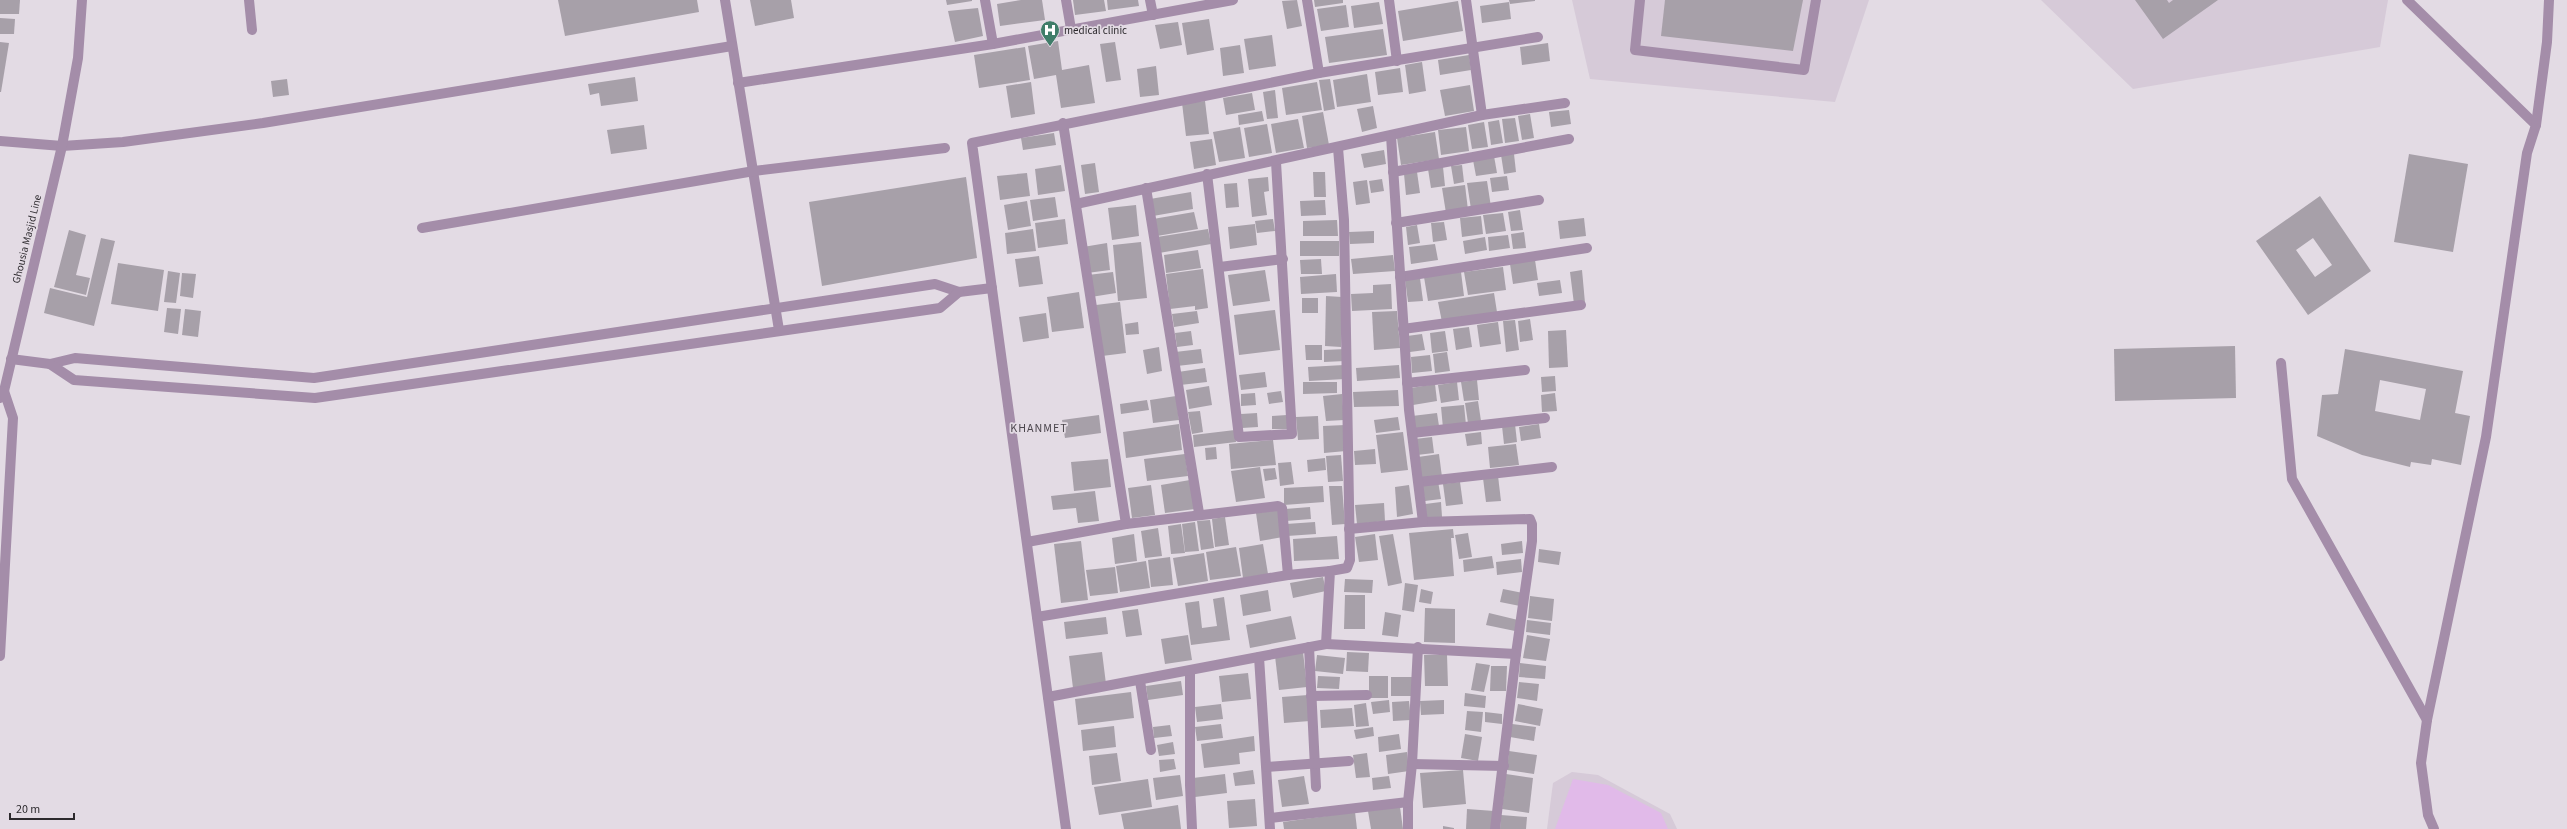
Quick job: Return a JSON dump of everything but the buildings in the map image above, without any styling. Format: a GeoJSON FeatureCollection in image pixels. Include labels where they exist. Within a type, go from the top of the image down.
{"type":"FeatureCollection","features":[{"type":"Feature","properties":{"kind":"street","name":"Ghousia Masjid Line"},"geometry":{"type":"LineString","coordinates":[[2,394],[62,146],[78,58],[82,0]]}},
{"type":"Feature","properties":{"kind":"street"},"geometry":{"type":"LineString","coordinates":[[249,0],[252,30]]}},
{"type":"Feature","properties":{"kind":"street"},"geometry":{"type":"LineString","coordinates":[[724,0],[754,170],[779,330]]}},
{"type":"Feature","properties":{"kind":"street"},"geometry":{"type":"LineString","coordinates":[[985,0],[993,44]]}},
{"type":"Feature","properties":{"kind":"street"},"geometry":{"type":"LineString","coordinates":[[1066,0],[1071,30]]}},
{"type":"Feature","properties":{"kind":"street"},"geometry":{"type":"LineString","coordinates":[[1150,0],[1152,15]]}},
{"type":"Feature","properties":{"kind":"street"},"geometry":{"type":"LineString","coordinates":[[738,83],[993,44],[1233,0]]}},
{"type":"Feature","properties":{"kind":"street"},"geometry":{"type":"LineString","coordinates":[[1307,0],[1319,73]]}},
{"type":"Feature","properties":{"kind":"street"},"geometry":{"type":"LineString","coordinates":[[1389,0],[1397,61]]}},
{"type":"Feature","properties":{"kind":"street"},"geometry":{"type":"LineString","coordinates":[[1466,0],[1482,115]]}},
{"type":"Feature","properties":{"kind":"street"},"geometry":{"type":"LineString","coordinates":[[1640,0],[1635,50],[1804,70],[1816,0]]}},
{"type":"Feature","properties":{"kind":"street"},"geometry":{"type":"LineString","coordinates":[[2407,0],[2536,125]]}},
{"type":"Feature","properties":{"kind":"street"},"geometry":{"type":"LineString","coordinates":[[2434,829],[2428,815],[2421,763],[2427,720],[2486,437],[2528,154],[2536,125],[2547,42],[2549,0]]}},
{"type":"Feature","properties":{"kind":"street"},"geometry":{"type":"LineString","coordinates":[[1066,829],[972,143],[1063,123],[1319,73],[1538,37]]}},
{"type":"Feature","properties":{"kind":"street"},"geometry":{"type":"LineString","coordinates":[[0,141],[62,146],[123,142],[263,122],[732,46]]}},
{"type":"Feature","properties":{"kind":"street"},"geometry":{"type":"LineString","coordinates":[[1076,204],[1207,174],[1276,162],[1482,115],[1565,103]]}},
{"type":"Feature","properties":{"kind":"street"},"geometry":{"type":"LineString","coordinates":[[1063,123],[1126,524]]}},
{"type":"Feature","properties":{"kind":"street"},"geometry":{"type":"LineString","coordinates":[[1391,136],[1407,382],[1423,522]]}},
{"type":"Feature","properties":{"kind":"street"},"geometry":{"type":"LineString","coordinates":[[1393,172],[1569,139]]}},
{"type":"Feature","properties":{"kind":"street"},"geometry":{"type":"LineString","coordinates":[[422,228],[754,170],[945,148]]}},
{"type":"Feature","properties":{"kind":"street"},"geometry":{"type":"LineString","coordinates":[[1037,618],[1288,575],[1342,570],[1349,564],[1344,220],[1338,148]]}},
{"type":"Feature","properties":{"kind":"street"},"geometry":{"type":"LineString","coordinates":[[1207,174],[1220,267],[1239,438],[1292,434],[1283,259],[1276,162]]}},
{"type":"Feature","properties":{"kind":"street"},"geometry":{"type":"LineString","coordinates":[[1146,188],[1199,513]]}},
{"type":"Feature","properties":{"kind":"street"},"geometry":{"type":"LineString","coordinates":[[1396,223],[1538,200]]}},
{"type":"Feature","properties":{"kind":"street"},"geometry":{"type":"LineString","coordinates":[[1400,277],[1587,248]]}},
{"type":"Feature","properties":{"kind":"street"},"geometry":{"type":"LineString","coordinates":[[1220,267],[1283,259]]}},
{"type":"Feature","properties":{"kind":"street"},"geometry":{"type":"LineString","coordinates":[[11,359],[50,364],[75,358],[314,378],[776,306],[935,284],[960,292],[992,288]]}},
{"type":"Feature","properties":{"kind":"street"},"geometry":{"type":"LineString","coordinates":[[50,364],[74,380],[315,398],[940,308],[960,292]]}},
{"type":"Feature","properties":{"kind":"street"},"geometry":{"type":"LineString","coordinates":[[1403,329],[1581,305]]}},
{"type":"Feature","properties":{"kind":"street"},"geometry":{"type":"LineString","coordinates":[[2281,363],[2292,479],[2427,720]]}},
{"type":"Feature","properties":{"kind":"street"},"geometry":{"type":"LineString","coordinates":[[1407,382],[1525,370]]}},
{"type":"Feature","properties":{"kind":"street"},"geometry":{"type":"LineString","coordinates":[[0,656],[13,418],[2,394]]}},
{"type":"Feature","properties":{"kind":"street"},"geometry":{"type":"LineString","coordinates":[[1412,433],[1544,418]]}},
{"type":"Feature","properties":{"kind":"street"},"geometry":{"type":"LineString","coordinates":[[1418,482],[1552,467]]}},
{"type":"Feature","properties":{"kind":"street"},"geometry":{"type":"LineString","coordinates":[[1027,542],[1126,524],[1199,513],[1280,506],[1288,575]]}},
{"type":"Feature","properties":{"kind":"street"},"geometry":{"type":"LineString","coordinates":[[1349,530],[1423,522],[1530,520],[1532,524],[1532,541],[1516,654],[1504,766],[1495,829]]}},
{"type":"Feature","properties":{"kind":"street"},"geometry":{"type":"LineString","coordinates":[[1326,644],[1330,571]]}},
{"type":"Feature","properties":{"kind":"street"},"geometry":{"type":"LineString","coordinates":[[1048,697],[1140,681],[1326,644],[1418,647],[1516,654]]}},
{"type":"Feature","properties":{"kind":"street"},"geometry":{"type":"LineString","coordinates":[[1309,647],[1316,786]]}},
{"type":"Feature","properties":{"kind":"street"},"geometry":{"type":"LineString","coordinates":[[1408,829],[1408,802],[1412,764],[1418,647]]}},
{"type":"Feature","properties":{"kind":"street"},"geometry":{"type":"LineString","coordinates":[[1259,657],[1270,829]]}},
{"type":"Feature","properties":{"kind":"street"},"geometry":{"type":"LineString","coordinates":[[1190,671],[1190,785],[1192,829]]}},
{"type":"Feature","properties":{"kind":"street"},"geometry":{"type":"LineString","coordinates":[[1140,681],[1151,750]]}},
{"type":"Feature","properties":{"kind":"street"},"geometry":{"type":"LineString","coordinates":[[1311,696],[1366,695]]}},
{"type":"Feature","properties":{"kind":"street"},"geometry":{"type":"LineString","coordinates":[[1267,767],[1349,761]]}},
{"type":"Feature","properties":{"kind":"street"},"geometry":{"type":"LineString","coordinates":[[1412,764],[1504,766]]}},
{"type":"Feature","properties":{"kind":"street"},"geometry":{"type":"LineString","coordinates":[[1270,818],[1408,802]]}},
{"type":"Feature","properties":{"kind":"shaded area"},"geometry":{"type":"Polygon","coordinates":[[[1572,0],[1869,0],[1835,102],[1590,79],[1572,0]]]}},
{"type":"Feature","properties":{"kind":"shaded area"},"geometry":{"type":"Polygon","coordinates":[[[2041,0],[2388,0],[2380,47],[2133,89],[2041,0]]]}},
{"type":"Feature","properties":{"kind":"shaded area"},"geometry":{"type":"Polygon","coordinates":[[[1572,772],[1598,775],[1670,814],[1677,829],[1547,829],[1553,783],[1572,772]]]}},
{"type":"Feature","properties":{"kind":"shaded area"},"geometry":{"type":"Polygon","coordinates":[[[1573,779],[1608,785],[1661,813],[1668,829],[1555,829],[1573,779]]]}},
{"type":"Feature","properties":{"kind":"place","name":"medical clinic"},"geometry":{"type":"Point","coordinates":[1050,47]}},
{"type":"Feature","properties":{"kind":"district","name":"KHANMET"},"geometry":{"type":"Point","coordinates":[1039,428]}}]}
